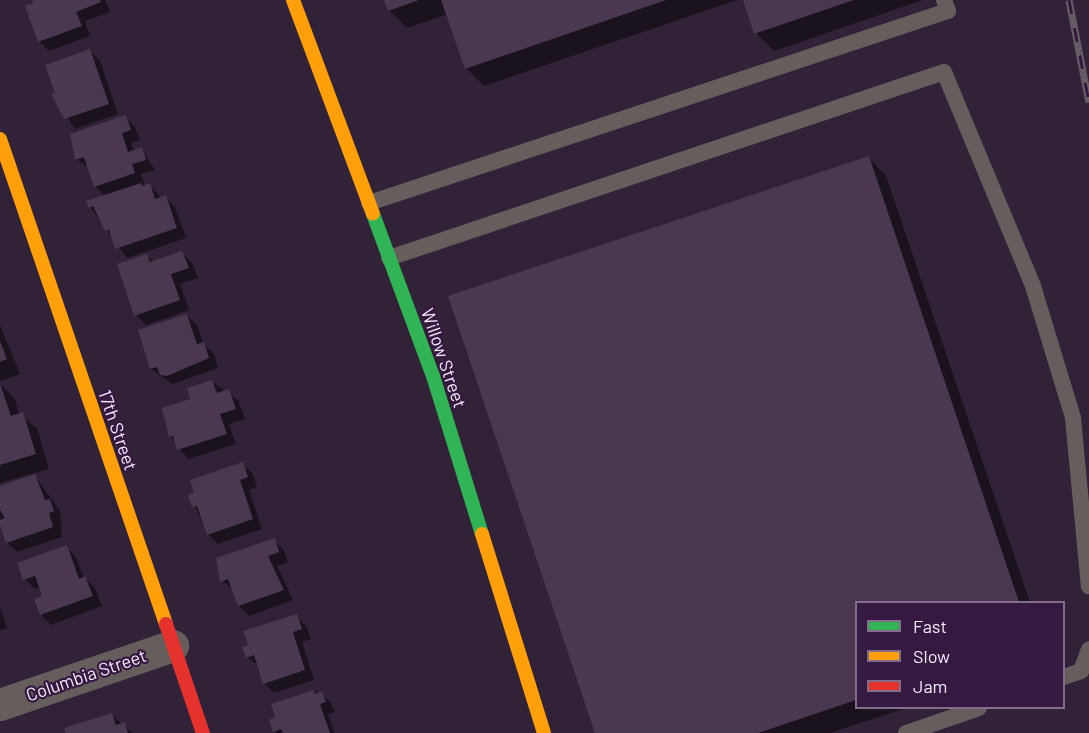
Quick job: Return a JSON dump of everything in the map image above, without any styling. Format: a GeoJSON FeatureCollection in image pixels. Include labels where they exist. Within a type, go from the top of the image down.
{"type":"FeatureCollection","features":[{"type":"Feature","properties":{"kind":"street","name":"Willow Street"},"geometry":{"type":"LineString","coordinates":[[293,0],[433,376],[544,733]]}},
{"type":"Feature","properties":{"kind":"street","name":"17th Street"},"geometry":{"type":"LineString","coordinates":[[0,139],[203,733]]}},
{"type":"Feature","properties":{"kind":"street","name":"Columbia Street"},"geometry":{"type":"LineString","coordinates":[[0,705],[173,646]]}},
{"type":"Feature","properties":{"kind":"lane"},"geometry":{"type":"LineString","coordinates":[[369,203],[948,10],[944,0]]}},
{"type":"Feature","properties":{"kind":"lane"},"geometry":{"type":"LineString","coordinates":[[389,258],[944,72],[1033,286],[1073,418],[1089,586]]}},
{"type":"Feature","properties":{"kind":"lane"},"geometry":{"type":"LineString","coordinates":[[1065,677],[1081,671],[1089,649]]}},
{"type":"Feature","properties":{"kind":"lane"},"geometry":{"type":"LineString","coordinates":[[906,733],[976,709]]}},
{"type":"Feature","properties":{"kind":"building"},"geometry":{"type":"Polygon","coordinates":[[[32,0],[100,0],[101,2],[76,12],[82,26],[38,42],[25,6],[34,3],[32,0]]]}},
{"type":"Feature","properties":{"kind":"building"},"geometry":{"type":"Polygon","coordinates":[[[384,0],[419,0],[388,11],[384,0]]]}},
{"type":"Feature","properties":{"kind":"building"},"geometry":{"type":"Polygon","coordinates":[[[441,0],[666,0],[465,69],[441,0]]]}},
{"type":"Feature","properties":{"kind":"building"},"geometry":{"type":"Polygon","coordinates":[[[743,0],[854,0],[754,34],[743,0]]]}},
{"type":"Feature","properties":{"kind":"building"},"geometry":{"type":"Polygon","coordinates":[[[90,49],[109,104],[64,119],[51,94],[55,93],[45,65],[90,49]]]}},
{"type":"Feature","properties":{"kind":"building"},"geometry":{"type":"Polygon","coordinates":[[[126,115],[131,130],[122,133],[128,152],[142,147],[146,160],[132,164],[135,173],[94,187],[84,157],[75,160],[70,134],[126,115]]]}},
{"type":"Feature","properties":{"kind":"building"},"geometry":{"type":"Polygon","coordinates":[[[869,156],[1019,601],[855,601],[855,700],[758,733],[595,733],[448,296],[869,156]]]}},
{"type":"Feature","properties":{"kind":"building"},"geometry":{"type":"Polygon","coordinates":[[[141,183],[142,186],[150,183],[155,199],[166,195],[177,228],[115,249],[109,230],[105,231],[93,206],[89,208],[86,201],[141,183]]]}},
{"type":"Feature","properties":{"kind":"building"},"geometry":{"type":"Polygon","coordinates":[[[182,251],[189,268],[171,274],[180,300],[134,316],[117,264],[147,254],[150,262],[182,251]]]}},
{"type":"Feature","properties":{"kind":"building"},"geometry":{"type":"Polygon","coordinates":[[[187,314],[197,344],[204,342],[209,358],[167,376],[160,375],[157,367],[150,369],[138,330],[187,314]]]}},
{"type":"Feature","properties":{"kind":"building"},"geometry":{"type":"Polygon","coordinates":[[[0,341],[7,359],[0,362],[0,341]]]}},
{"type":"Feature","properties":{"kind":"building"},"geometry":{"type":"Polygon","coordinates":[[[212,380],[217,393],[229,389],[236,409],[220,414],[227,434],[177,450],[173,436],[169,437],[162,408],[190,399],[187,388],[212,380]]]}},
{"type":"Feature","properties":{"kind":"building"},"geometry":{"type":"Polygon","coordinates":[[[0,383],[11,416],[23,412],[36,454],[0,465],[0,383]]]}},
{"type":"Feature","properties":{"kind":"building"},"geometry":{"type":"Polygon","coordinates":[[[243,462],[248,477],[240,480],[253,519],[207,535],[197,506],[192,507],[188,495],[194,493],[190,480],[243,462]]]}},
{"type":"Feature","properties":{"kind":"building"},"geometry":{"type":"Polygon","coordinates":[[[35,474],[45,500],[50,499],[54,511],[49,513],[53,527],[6,543],[0,525],[0,520],[5,518],[0,510],[0,486],[35,474]]]}},
{"type":"Feature","properties":{"kind":"building"},"geometry":{"type":"Polygon","coordinates":[[[275,538],[279,552],[268,556],[284,590],[238,606],[228,579],[220,582],[216,558],[275,538]]]}},
{"type":"Feature","properties":{"kind":"building"},"geometry":{"type":"Polygon","coordinates":[[[67,545],[79,579],[85,576],[93,596],[40,615],[34,599],[42,596],[35,576],[23,580],[17,563],[67,545]]]}},
{"type":"Feature","properties":{"kind":"building"},"geometry":{"type":"Polygon","coordinates":[[[297,614],[302,629],[293,632],[305,670],[263,684],[254,655],[246,658],[242,647],[248,645],[243,631],[297,614]]]}},
{"type":"Feature","properties":{"kind":"building"},"geometry":{"type":"Polygon","coordinates":[[[314,690],[315,694],[322,691],[326,702],[320,704],[330,733],[283,733],[281,729],[273,732],[269,720],[275,717],[271,704],[314,690]]]}},
{"type":"Feature","properties":{"kind":"building"},"geometry":{"type":"Polygon","coordinates":[[[112,713],[116,725],[125,722],[128,733],[66,733],[64,728],[112,713]]]}},
{"type":"Feature","properties":{"kind":"railway"},"geometry":{"type":"LineString","coordinates":[[1069,0],[1089,102]]}},
{"type":"Feature","properties":{"kind":"traffic: fast"},"geometry":{"type":"LineString","coordinates":[[373,214],[433,376],[482,534]]}},
{"type":"Feature","properties":{"kind":"traffic: slow"},"geometry":{"type":"LineString","coordinates":[[293,0],[373,214]]}},
{"type":"Feature","properties":{"kind":"traffic: slow"},"geometry":{"type":"LineString","coordinates":[[0,139],[166,624]]}},
{"type":"Feature","properties":{"kind":"traffic: slow"},"geometry":{"type":"LineString","coordinates":[[482,534],[544,733]]}},
{"type":"Feature","properties":{"kind":"traffic: jam"},"geometry":{"type":"LineString","coordinates":[[166,624],[203,733]]}}]}
